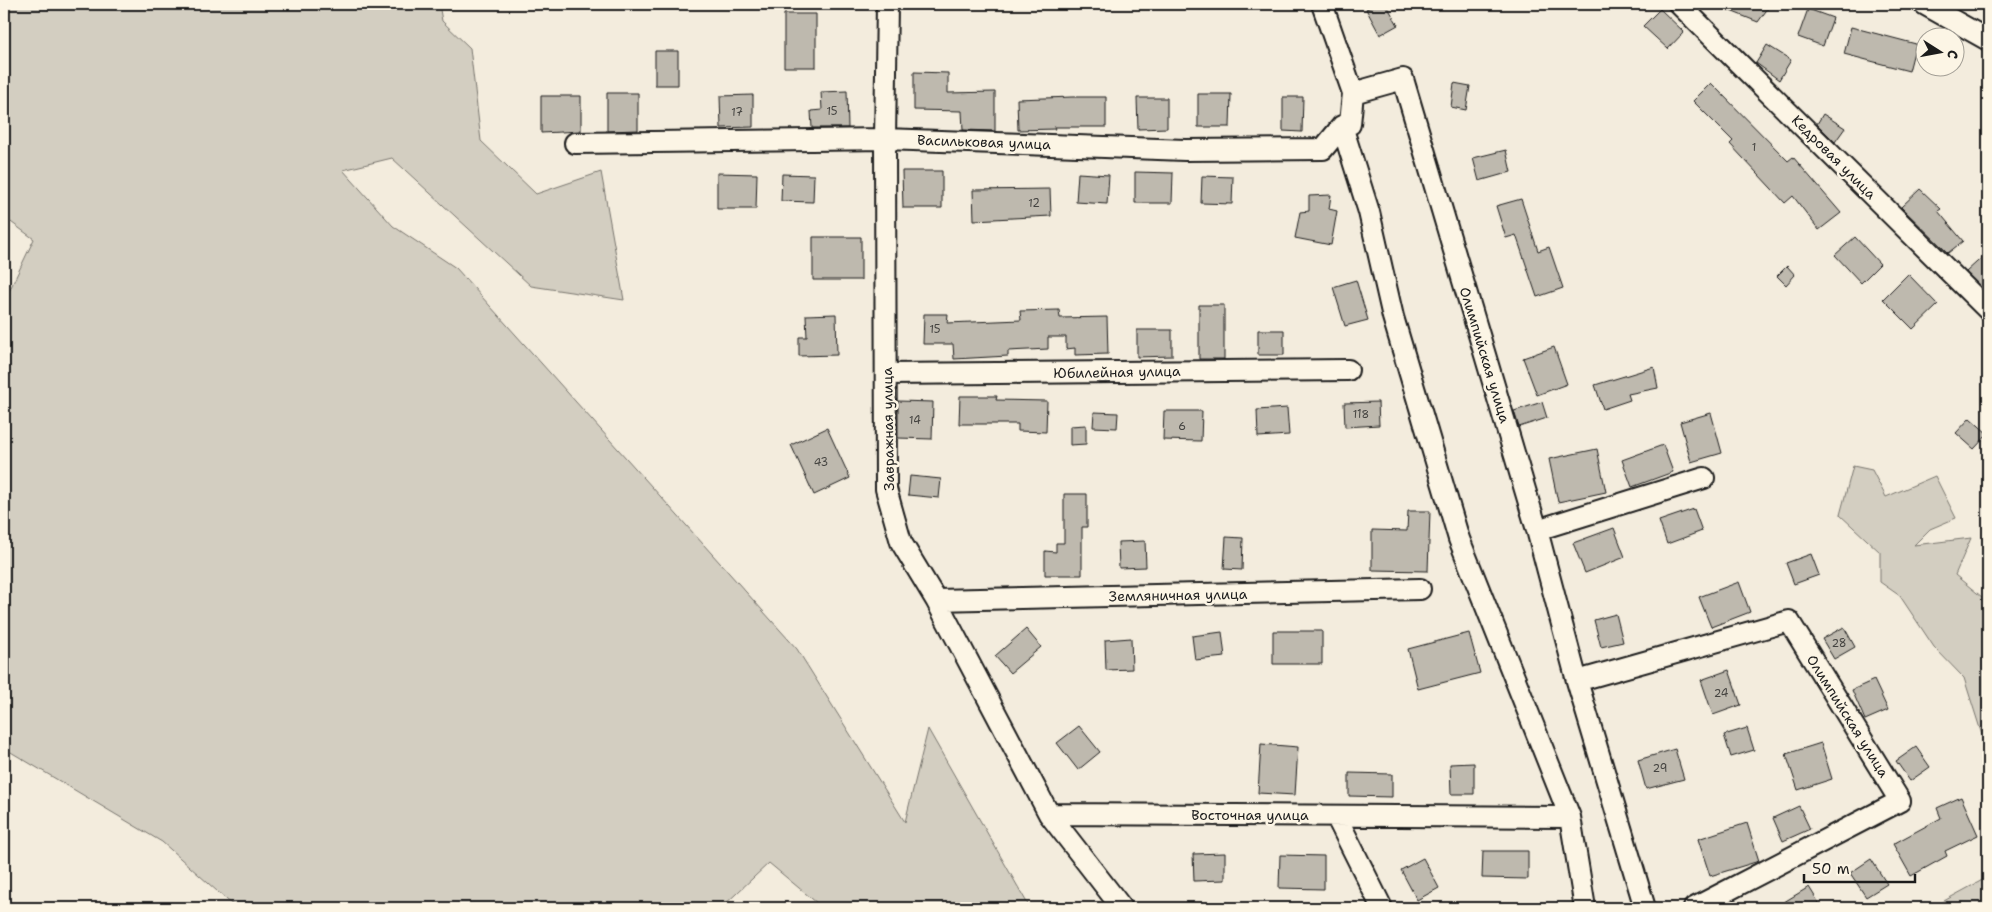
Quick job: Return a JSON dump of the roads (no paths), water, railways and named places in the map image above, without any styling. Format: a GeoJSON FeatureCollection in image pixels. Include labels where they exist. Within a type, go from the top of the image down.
{"type":"FeatureCollection","features":[{"type":"Feature","properties":{"kind":"street","name":"Завражная улица"},"geometry":{"type":"LineString","coordinates":[[887,4],[884,139],[887,374],[886,489],[901,542],[936,600],[1050,814]]}},
{"type":"Feature","properties":{"kind":"street"},"geometry":{"type":"LineString","coordinates":[[1322,4],[1353,93]]}},
{"type":"Feature","properties":{"kind":"street","name":"Кедровая улица"},"geometry":{"type":"LineString","coordinates":[[1679,4],[1988,310]]}},
{"type":"Feature","properties":{"kind":"street"},"geometry":{"type":"LineString","coordinates":[[1924,4],[1988,40]]}},
{"type":"Feature","properties":{"kind":"street","name":"Олимпийская улица"},"geometry":{"type":"LineString","coordinates":[[1353,93],[1403,79],[1537,530],[1577,681],[1645,908]]}},
{"type":"Feature","properties":{"kind":"street","name":"Васильковая улица"},"geometry":{"type":"LineString","coordinates":[[574,143],[884,139],[1184,150],[1324,149],[1342,126],[1350,124],[1353,93]]}},
{"type":"Feature","properties":{"kind":"street"},"geometry":{"type":"LineString","coordinates":[[1342,126],[1370,212],[1393,317],[1459,539],[1570,817],[1585,908]]}},
{"type":"Feature","properties":{"kind":"street","name":"Юбилейная улица"},"geometry":{"type":"LineString","coordinates":[[887,374],[1348,370]]}},
{"type":"Feature","properties":{"kind":"street"},"geometry":{"type":"LineString","coordinates":[[1537,530],[1704,478]]}},
{"type":"Feature","properties":{"kind":"street","name":"Земляничная улица"},"geometry":{"type":"LineString","coordinates":[[936,600],[1420,589]]}},
{"type":"Feature","properties":{"kind":"street","name":"Олимпийская улица"},"geometry":{"type":"LineString","coordinates":[[1577,681],[1789,621],[1900,801],[1694,908]]}},
{"type":"Feature","properties":{"kind":"street"},"geometry":{"type":"LineString","coordinates":[[1050,814],[1122,908]]}},
{"type":"Feature","properties":{"kind":"street","name":"Восточная улица"},"geometry":{"type":"LineString","coordinates":[[1050,814],[1570,817]]}},
{"type":"Feature","properties":{"kind":"street"},"geometry":{"type":"LineString","coordinates":[[1336,816],[1382,908]]}}]}
